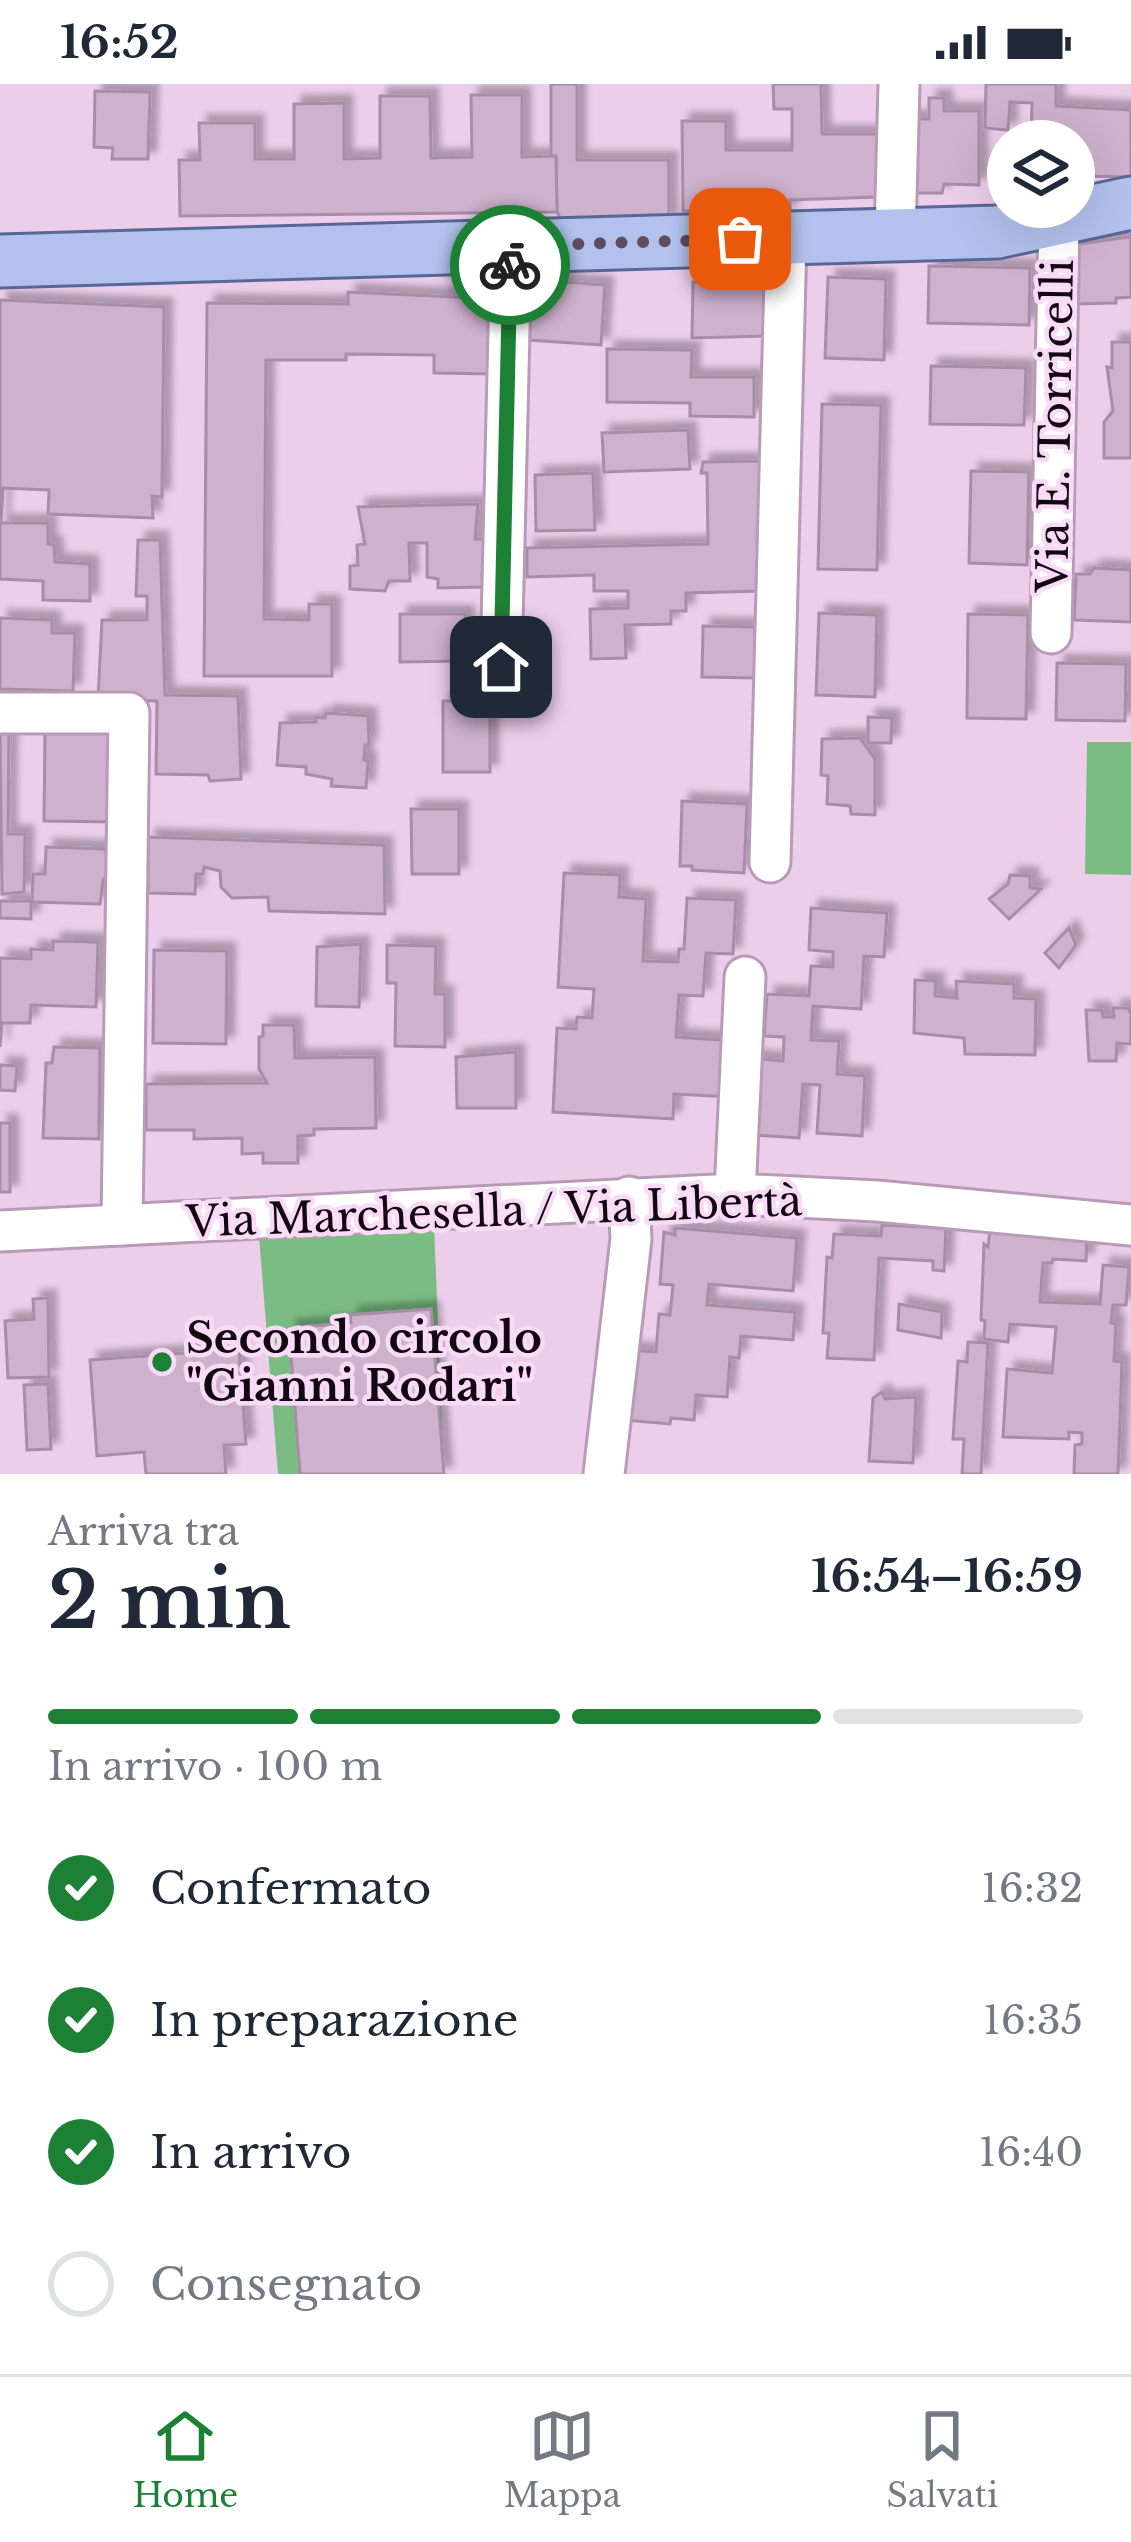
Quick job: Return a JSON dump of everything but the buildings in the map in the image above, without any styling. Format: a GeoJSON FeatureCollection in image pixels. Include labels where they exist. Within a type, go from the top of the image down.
{"type":"FeatureCollection","features":[{"type":"Feature","properties":{"kind":"main road"},"geometry":{"type":"LineString","coordinates":[[1095,211],[1131,203]]}},
{"type":"Feature","properties":{"kind":"main road"},"geometry":{"type":"LineString","coordinates":[[0,261],[895,236],[1016,228]]}},
{"type":"Feature","properties":{"kind":"street"},"geometry":{"type":"LineString","coordinates":[[895,236],[899,84]]}},
{"type":"Feature","properties":{"kind":"street","name":"Via E. Torricelli"},"geometry":{"type":"LineString","coordinates":[[1051,633],[1059,228]]}},
{"type":"Feature","properties":{"kind":"street"},"geometry":{"type":"LineString","coordinates":[[770,862],[786,238]]}},
{"type":"Feature","properties":{"kind":"street"},"geometry":{"type":"LineString","coordinates":[[501,667],[511,246]]}},
{"type":"Feature","properties":{"kind":"street"},"geometry":{"type":"LineString","coordinates":[[0,713],[129,713],[122,1225]]}},
{"type":"Feature","properties":{"kind":"street"},"geometry":{"type":"LineString","coordinates":[[735,1194],[745,977]]}},
{"type":"Feature","properties":{"kind":"street","name":"Via Marchesella / Via Libertà"},"geometry":{"type":"LineString","coordinates":[[0,1231],[735,1194],[1131,1225]]}},
{"type":"Feature","properties":{"kind":"street"},"geometry":{"type":"LineString","coordinates":[[604,1474],[631,1239],[629,1197]]}},
{"type":"Feature","properties":{"kind":"green space"},"geometry":{"type":"Polygon","coordinates":[[[1087,742],[1131,742],[1131,875],[1085,874],[1087,742]]]}},
{"type":"Feature","properties":{"kind":"green space"},"geometry":{"type":"Polygon","coordinates":[[[434,1225],[444,1474],[278,1474],[259,1236],[434,1225]]]}},
{"type":"Feature","properties":{"kind":"way so far"},"geometry":{"type":"LineString","coordinates":[[510,265],[511,246],[740,239]]}},
{"type":"Feature","properties":{"kind":"place","name":"Secondo circolo \"Gianni Rodari\""},"geometry":{"type":"Point","coordinates":[162,1362]}},
{"type":"Feature","properties":{"kind":"route"},"geometry":{"type":"LineString","coordinates":[[501,667],[510,265]]}}]}
